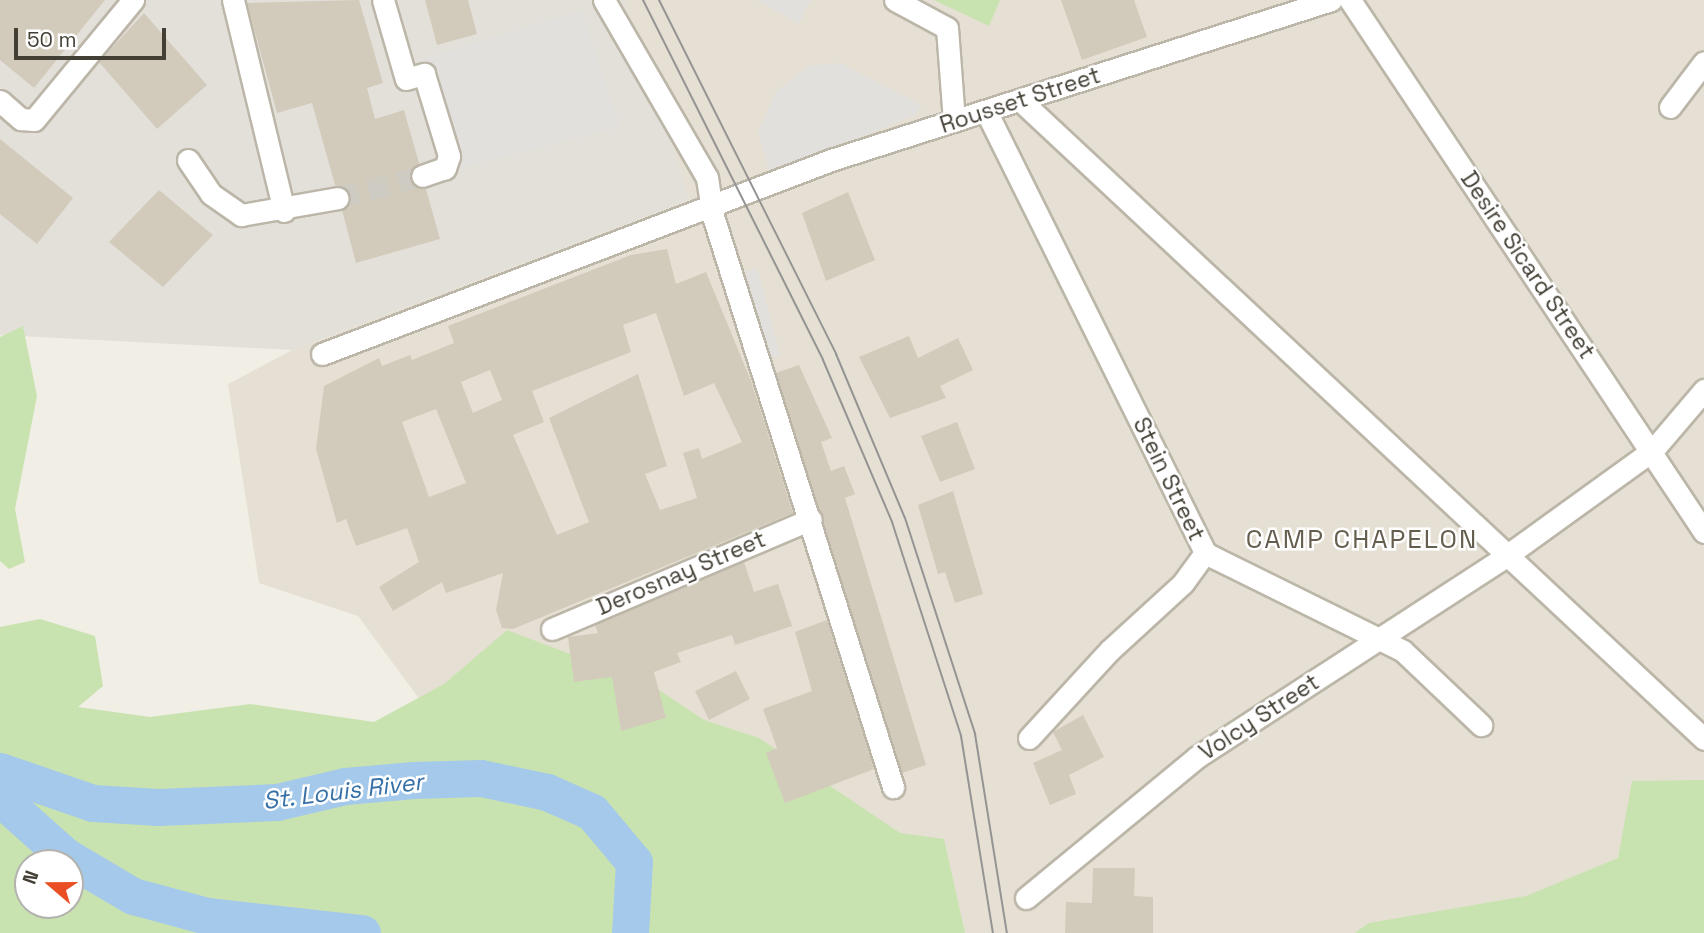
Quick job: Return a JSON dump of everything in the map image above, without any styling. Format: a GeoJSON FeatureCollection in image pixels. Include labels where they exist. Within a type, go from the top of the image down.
{"type":"FeatureCollection","features":[{"type":"Feature","properties":{"kind":"street"},"geometry":{"type":"LineString","coordinates":[[0,100],[21,119],[34,120],[133,0]]}},
{"type":"Feature","properties":{"kind":"street"},"geometry":{"type":"LineString","coordinates":[[233,0],[284,211]]}},
{"type":"Feature","properties":{"kind":"street"},"geometry":{"type":"LineString","coordinates":[[383,0],[406,79],[424,74],[449,156],[445,168],[422,176]]}},
{"type":"Feature","properties":{"kind":"street"},"geometry":{"type":"LineString","coordinates":[[604,0],[707,178],[712,208],[893,787]]}},
{"type":"Feature","properties":{"kind":"street"},"geometry":{"type":"LineString","coordinates":[[895,0],[947,28],[954,121]]}},
{"type":"Feature","properties":{"kind":"street","name":"Rousset Street"},"geometry":{"type":"LineString","coordinates":[[321,354],[954,121],[1331,0]]}},
{"type":"Feature","properties":{"kind":"street","name":"Desire Sicard Street"},"geometry":{"type":"LineString","coordinates":[[1350,0],[1653,450],[1704,532]]}},
{"type":"Feature","properties":{"kind":"street"},"geometry":{"type":"LineString","coordinates":[[1670,107],[1704,62]]}},
{"type":"Feature","properties":{"kind":"street"},"geometry":{"type":"LineString","coordinates":[[1020,100],[1704,739]]}},
{"type":"Feature","properties":{"kind":"street","name":"Stein Street"},"geometry":{"type":"LineString","coordinates":[[986,111],[1205,553],[1380,638],[1481,725]]}},
{"type":"Feature","properties":{"kind":"street"},"geometry":{"type":"LineString","coordinates":[[188,160],[225,207],[242,215],[284,211],[338,198]]}},
{"type":"Feature","properties":{"kind":"street","name":"Volcy Street"},"geometry":{"type":"LineString","coordinates":[[1026,898],[1197,757],[1506,556],[1653,450],[1704,390]]}},
{"type":"Feature","properties":{"kind":"street","name":"Derosnay Street"},"geometry":{"type":"LineString","coordinates":[[552,629],[811,519]]}},
{"type":"Feature","properties":{"kind":"street"},"geometry":{"type":"LineString","coordinates":[[1029,738],[1110,650],[1183,583],[1205,553]]}},
{"type":"Feature","properties":{"kind":"shaded area"},"geometry":{"type":"Polygon","coordinates":[[[0,0],[624,0],[690,200],[292,350],[0,335],[0,0]]]}},
{"type":"Feature","properties":{"kind":"shaded area"},"geometry":{"type":"Polygon","coordinates":[[[624,0],[1704,0],[1704,819],[1658,814],[1548,933],[906,933],[432,716],[358,616],[259,583],[228,384],[292,350],[690,200],[624,0]]]}},
{"type":"Feature","properties":{"kind":"shaded area"},"geometry":{"type":"Polygon","coordinates":[[[756,0],[811,0],[799,24],[756,0]]]}},
{"type":"Feature","properties":{"kind":"shaded area"},"geometry":{"type":"Polygon","coordinates":[[[581,11],[619,126],[456,169],[425,58],[581,11]]]}},
{"type":"Feature","properties":{"kind":"shaded area"},"geometry":{"type":"Polygon","coordinates":[[[840,63],[922,105],[915,115],[770,174],[758,131],[777,91],[808,66],[840,63]]]}},
{"type":"Feature","properties":{"kind":"shaded area"},"geometry":{"type":"Polygon","coordinates":[[[757,268],[780,355],[765,361],[744,272],[757,268]]]}},
{"type":"Feature","properties":{"kind":"green space"},"geometry":{"type":"Polygon","coordinates":[[[934,0],[1000,0],[989,26],[934,0]]]}},
{"type":"Feature","properties":{"kind":"green space"},"geometry":{"type":"Polygon","coordinates":[[[23,326],[37,396],[15,509],[25,562],[9,569],[0,561],[0,337],[23,326]]]}},
{"type":"Feature","properties":{"kind":"green space"},"geometry":{"type":"Polygon","coordinates":[[[40,619],[95,636],[103,686],[78,707],[150,717],[250,704],[374,722],[444,684],[507,630],[650,684],[704,720],[759,738],[900,833],[944,839],[965,933],[0,933],[0,627],[40,619]]]}},
{"type":"Feature","properties":{"kind":"green space"},"geometry":{"type":"Polygon","coordinates":[[[1704,780],[1704,933],[1355,933],[1369,923],[1526,896],[1618,858],[1632,781],[1704,780]]]}},
{"type":"Feature","properties":{"kind":"building"},"geometry":{"type":"Polygon","coordinates":[[[0,0],[105,0],[34,88],[0,60],[0,0]]]}},
{"type":"Feature","properties":{"kind":"building"},"geometry":{"type":"Polygon","coordinates":[[[359,0],[383,83],[367,88],[375,119],[404,110],[419,163],[409,180],[426,189],[440,239],[356,263],[342,210],[351,195],[335,185],[312,103],[277,113],[247,3],[359,0]]]}},
{"type":"Feature","properties":{"kind":"building"},"geometry":{"type":"Polygon","coordinates":[[[425,0],[468,0],[477,34],[437,45],[425,0]]]}},
{"type":"Feature","properties":{"kind":"building"},"geometry":{"type":"Polygon","coordinates":[[[1061,0],[1134,0],[1147,37],[1082,60],[1061,0]]]}},
{"type":"Feature","properties":{"kind":"building"},"geometry":{"type":"Polygon","coordinates":[[[144,13],[207,85],[157,129],[99,62],[144,13]]]}},
{"type":"Feature","properties":{"kind":"building"},"geometry":{"type":"Polygon","coordinates":[[[0,139],[73,198],[37,244],[0,214],[0,139]]]}},
{"type":"Feature","properties":{"kind":"building"},"geometry":{"type":"Polygon","coordinates":[[[159,190],[213,235],[163,287],[109,242],[159,190]]]}},
{"type":"Feature","properties":{"kind":"building"},"geometry":{"type":"Polygon","coordinates":[[[848,192],[875,260],[826,281],[802,213],[848,192]]]}},
{"type":"Feature","properties":{"kind":"building"},"geometry":{"type":"Polygon","coordinates":[[[667,249],[676,284],[706,272],[751,381],[793,513],[513,629],[502,628],[496,610],[503,573],[446,593],[442,582],[393,611],[379,587],[419,562],[407,528],[356,546],[346,519],[337,523],[316,449],[324,386],[379,358],[382,366],[410,355],[412,360],[454,343],[448,326],[631,255],[667,249]],[[656,313],[623,325],[631,352],[532,391],[544,422],[513,435],[557,535],[589,522],[549,418],[638,374],[667,466],[645,474],[660,510],[697,498],[683,453],[699,448],[702,459],[742,442],[714,383],[684,396],[656,313]],[[490,370],[461,382],[473,413],[502,400],[490,370]],[[436,409],[402,422],[429,497],[466,483],[436,409]]]}},
{"type":"Feature","properties":{"kind":"building"},"geometry":{"type":"Polygon","coordinates":[[[909,336],[918,358],[958,338],[973,370],[940,386],[946,398],[890,418],[859,357],[909,336]]]}},
{"type":"Feature","properties":{"kind":"building"},"geometry":{"type":"Polygon","coordinates":[[[799,365],[832,438],[821,442],[831,471],[844,466],[855,494],[845,498],[926,765],[902,773],[776,373],[799,365]]]}},
{"type":"Feature","properties":{"kind":"building"},"geometry":{"type":"Polygon","coordinates":[[[957,422],[975,469],[940,482],[921,436],[957,422]]]}},
{"type":"Feature","properties":{"kind":"building"},"geometry":{"type":"Polygon","coordinates":[[[953,491],[983,594],[955,603],[945,572],[938,574],[918,505],[953,491]]]}},
{"type":"Feature","properties":{"kind":"building"},"geometry":{"type":"Polygon","coordinates":[[[744,562],[754,592],[778,584],[792,626],[735,645],[732,635],[677,653],[681,662],[654,672],[666,718],[621,731],[612,677],[574,682],[568,637],[598,633],[595,625],[744,562]]]}},
{"type":"Feature","properties":{"kind":"building"},"geometry":{"type":"Polygon","coordinates":[[[827,620],[874,769],[785,803],[766,753],[777,748],[763,709],[812,691],[795,632],[827,620]]]}},
{"type":"Feature","properties":{"kind":"building"},"geometry":{"type":"Polygon","coordinates":[[[736,671],[750,699],[709,720],[695,691],[736,671]]]}},
{"type":"Feature","properties":{"kind":"building"},"geometry":{"type":"Polygon","coordinates":[[[1083,715],[1104,757],[1069,775],[1076,794],[1050,805],[1033,763],[1062,750],[1053,732],[1083,715]]]}},
{"type":"Feature","properties":{"kind":"building"},"geometry":{"type":"Polygon","coordinates":[[[1093,868],[1135,868],[1134,896],[1153,897],[1153,933],[1065,933],[1066,902],[1092,903],[1093,868]]]}},
{"type":"Feature","properties":{"kind":"waterway","name":"St. Louis River"},"geometry":{"type":"LineString","coordinates":[[0,771],[93,803],[158,807],[277,802],[345,786],[414,780],[481,778],[547,792],[592,812],[634,862],[630,933]]}},
{"type":"Feature","properties":{"kind":"waterway","name":"St. Louis River"},"geometry":{"type":"LineString","coordinates":[[0,798],[65,856],[133,896],[207,916],[362,933]]}},
{"type":"Feature","properties":{"kind":"tunnel"},"geometry":{"type":"LineString","coordinates":[[338,198],[422,176]]}},
{"type":"Feature","properties":{"kind":"tram line"},"geometry":{"type":"LineString","coordinates":[[643,0],[823,360],[892,522],[961,736],[993,933]]}},
{"type":"Feature","properties":{"kind":"tram line"},"geometry":{"type":"LineString","coordinates":[[659,0],[836,354],[905,518],[975,734],[1007,933]]}},
{"type":"Feature","properties":{"kind":"district","name":"CAMP CHAPELON"},"geometry":{"type":"Point","coordinates":[1362,540]}}]}
